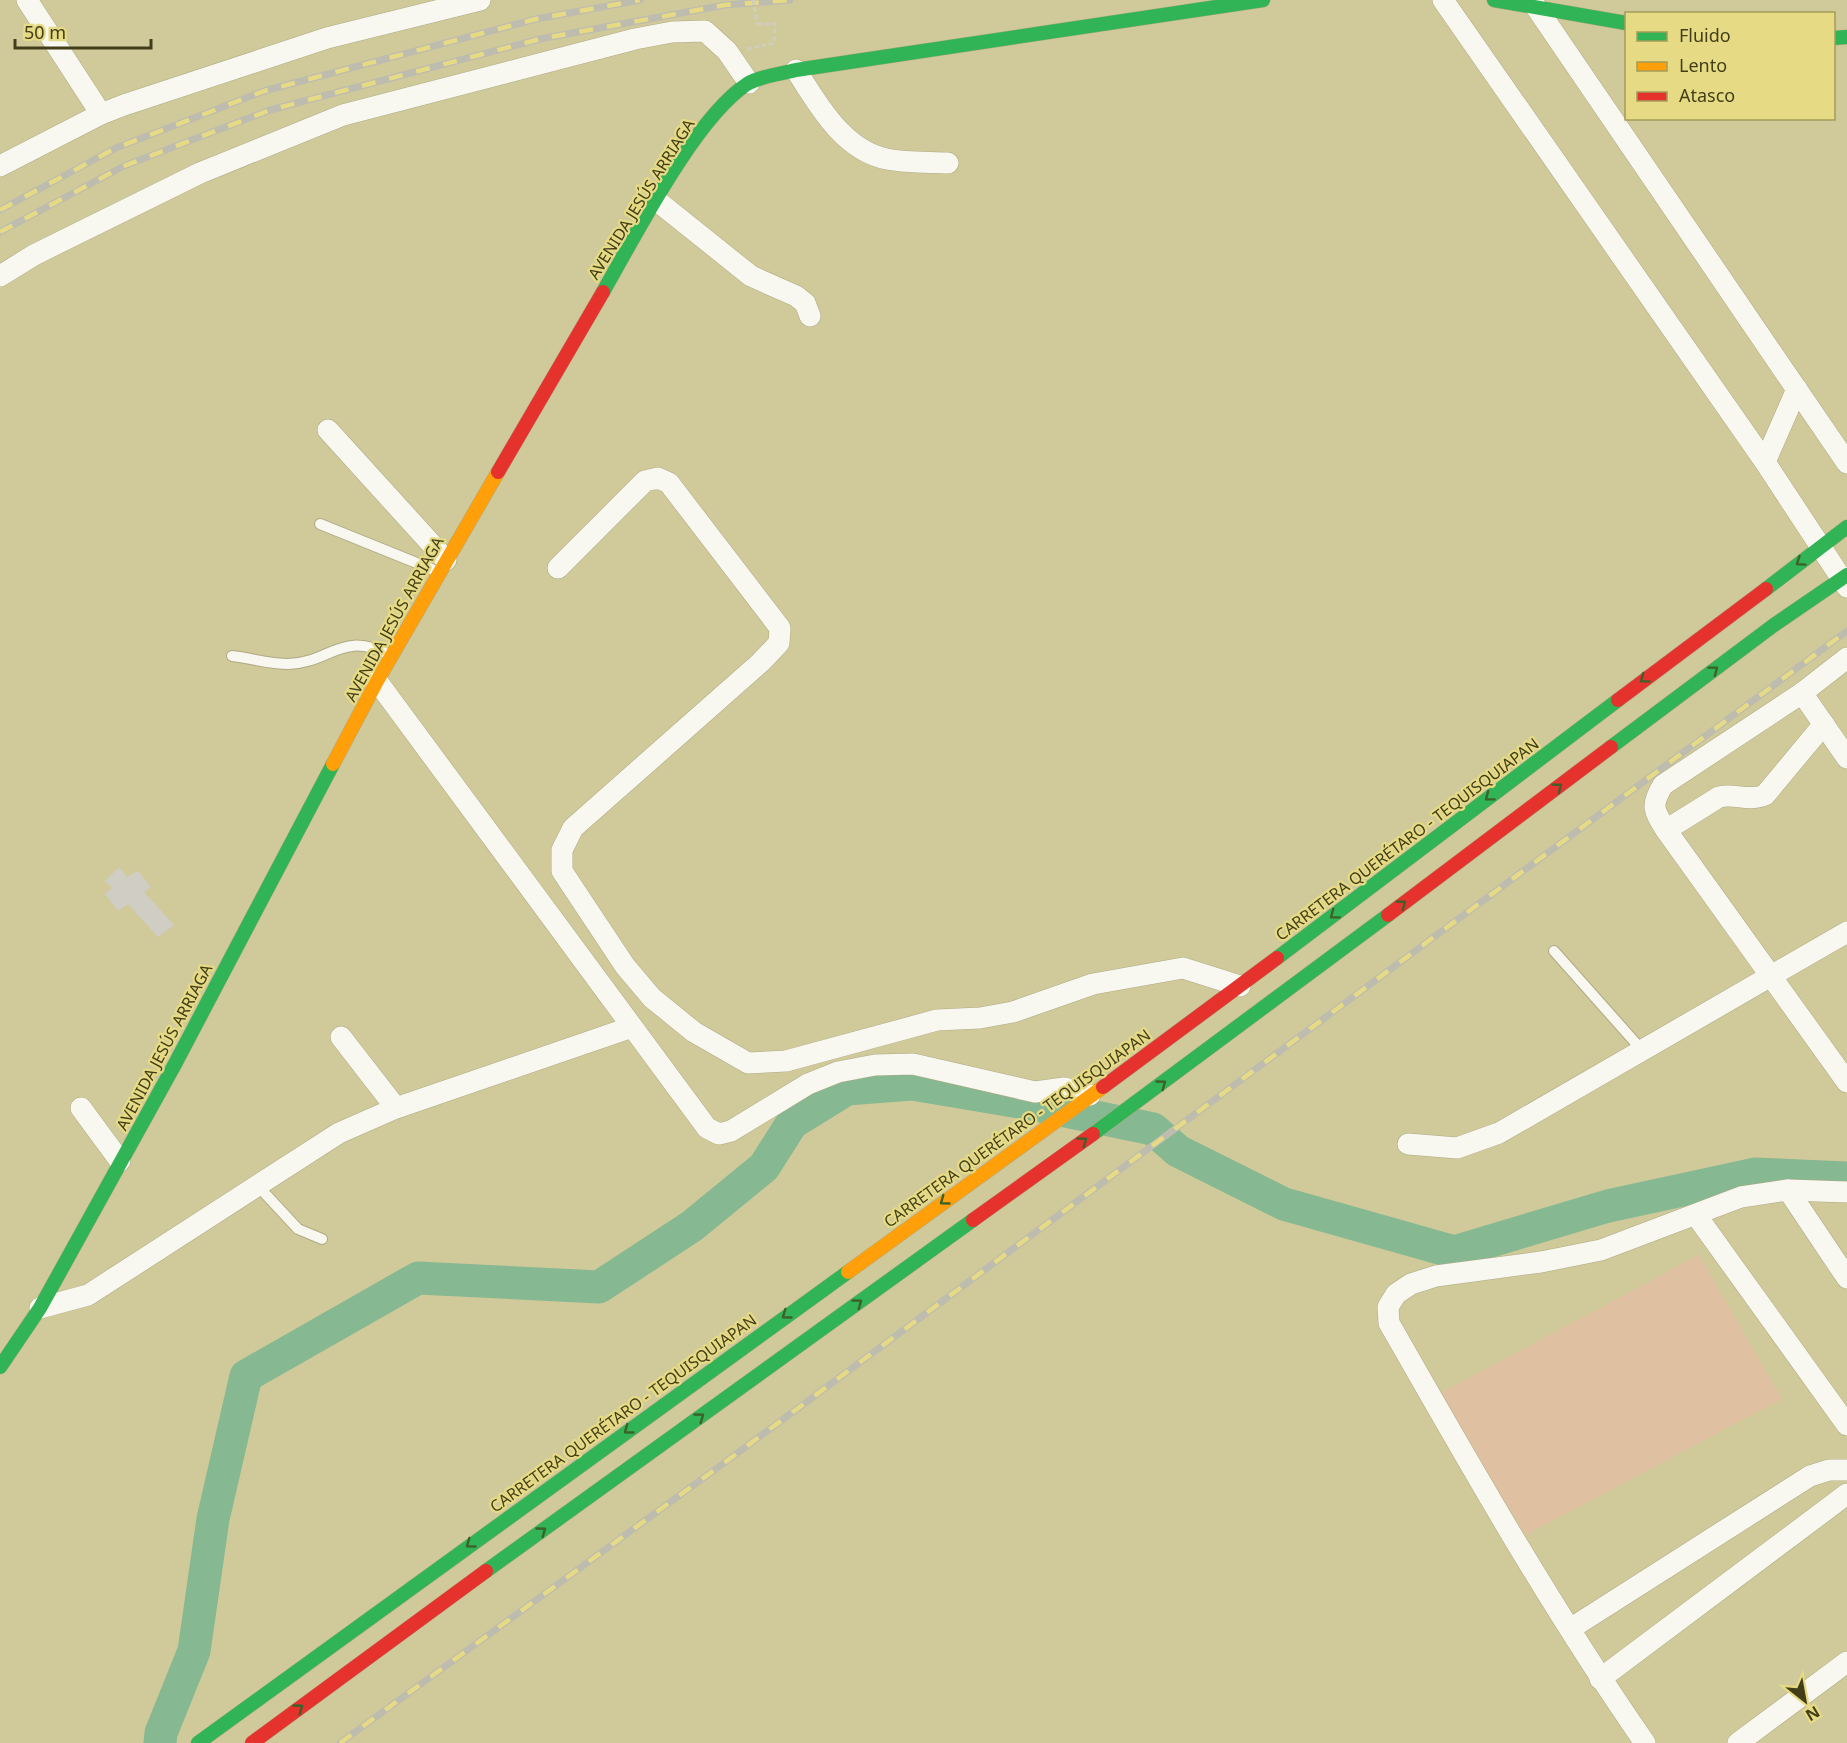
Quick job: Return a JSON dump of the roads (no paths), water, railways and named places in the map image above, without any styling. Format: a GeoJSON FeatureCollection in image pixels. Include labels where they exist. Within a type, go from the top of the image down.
{"type":"FeatureCollection","features":[{"type":"Feature","properties":{"kind":"main road","name":"AVENIDA JESÚS ARRIAGA"},"geometry":{"type":"LineString","coordinates":[[0,1367],[40,1308],[175,1064],[391,656],[656,200],[716,111],[749,83],[796,70],[1263,0]]}},
{"type":"Feature","properties":{"kind":"main road"},"geometry":{"type":"LineString","coordinates":[[1494,0],[1625,23]]}},
{"type":"Feature","properties":{"kind":"main road","name":"CARRETERA QUERÉTARO - TEQUISQUIAPAN"},"geometry":{"type":"LineString","coordinates":[[198,1742],[1240,986],[1847,527]]}},
{"type":"Feature","properties":{"kind":"main road"},"geometry":{"type":"LineString","coordinates":[[252,1743],[462,1588],[1115,1118],[1765,632],[1845,580]]}},
{"type":"Feature","properties":{"kind":"street"},"geometry":{"type":"LineString","coordinates":[[27,0],[101,114]]}},
{"type":"Feature","properties":{"kind":"street"},"geometry":{"type":"LineString","coordinates":[[0,166],[101,114],[327,38],[480,0]]}},
{"type":"Feature","properties":{"kind":"street"},"geometry":{"type":"LineString","coordinates":[[1443,0],[1766,462],[1845,580]]}},
{"type":"Feature","properties":{"kind":"street"},"geometry":{"type":"LineString","coordinates":[[1536,7],[1847,463]]}},
{"type":"Feature","properties":{"kind":"street"},"geometry":{"type":"LineString","coordinates":[[0,276],[34,255],[200,173],[343,115],[634,39],[672,32],[705,31],[727,51],[749,83]]}},
{"type":"Feature","properties":{"kind":"street"},"geometry":{"type":"LineString","coordinates":[[796,70],[843,135],[867,153],[887,159],[948,163]]}},
{"type":"Feature","properties":{"kind":"street"},"geometry":{"type":"LineString","coordinates":[[656,200],[751,276],[796,296],[805,303],[810,316]]}},
{"type":"Feature","properties":{"kind":"street"},"geometry":{"type":"LineString","coordinates":[[1766,462],[1797,389]]}},
{"type":"Feature","properties":{"kind":"street"},"geometry":{"type":"LineString","coordinates":[[328,430],[443,566]]}},
{"type":"Feature","properties":{"kind":"street"},"geometry":{"type":"LineString","coordinates":[[558,568],[645,481],[658,478],[669,483],[780,628],[779,643],[761,662],[573,828],[562,850],[562,871],[625,966],[652,998],[694,1032],[728,1053],[748,1063],[786,1061],[937,1020],[980,1018],[1012,1012],[1093,984],[1183,968],[1240,986]]}},
{"type":"Feature","properties":{"kind":"street"},"geometry":{"type":"LineString","coordinates":[[1847,658],[1802,693],[1663,785],[1654,798],[1655,811],[1666,830],[1847,1082]]}},
{"type":"Feature","properties":{"kind":"street"},"geometry":{"type":"LineString","coordinates":[[377,681],[707,1128],[719,1134],[731,1131],[808,1084],[838,1072],[875,1065],[913,1064],[1035,1092],[1064,1088],[1086,1097]]}},
{"type":"Feature","properties":{"kind":"street"},"geometry":{"type":"LineString","coordinates":[[1802,693],[1847,758]]}},
{"type":"Feature","properties":{"kind":"street"},"geometry":{"type":"LineString","coordinates":[[1666,830],[1719,797],[1726,795],[1755,799],[1765,795],[1824,724]]}},
{"type":"Feature","properties":{"kind":"street"},"geometry":{"type":"LineString","coordinates":[[1408,1144],[1457,1148],[1499,1133],[1847,932]]}},
{"type":"Feature","properties":{"kind":"street"},"geometry":{"type":"LineString","coordinates":[[40,1308],[88,1295],[339,1133],[396,1108],[632,1027]]}},
{"type":"Feature","properties":{"kind":"street"},"geometry":{"type":"LineString","coordinates":[[341,1037],[396,1108]]}},
{"type":"Feature","properties":{"kind":"street"},"geometry":{"type":"LineString","coordinates":[[81,1108],[120,1161]]}},
{"type":"Feature","properties":{"kind":"street"},"geometry":{"type":"LineString","coordinates":[[1788,1190],[1847,1278]]}},
{"type":"Feature","properties":{"kind":"street"},"geometry":{"type":"LineString","coordinates":[[1645,1743],[1600,1679],[1481,1484],[1389,1323],[1388,1307],[1396,1294],[1411,1284],[1436,1276],[1541,1262],[1601,1250],[1741,1197],[1788,1190],[1847,1192]]}},
{"type":"Feature","properties":{"kind":"street"},"geometry":{"type":"LineString","coordinates":[[1696,1215],[1847,1425]]}},
{"type":"Feature","properties":{"kind":"street"},"geometry":{"type":"LineString","coordinates":[[1570,1629],[1810,1476],[1829,1470],[1847,1470]]}},
{"type":"Feature","properties":{"kind":"street"},"geometry":{"type":"LineString","coordinates":[[1600,1679],[1847,1494]]}},
{"type":"Feature","properties":{"kind":"street"},"geometry":{"type":"LineString","coordinates":[[1738,1743],[1847,1662]]}},
{"type":"Feature","properties":{"kind":"lane"},"geometry":{"type":"LineString","coordinates":[[320,524],[443,566]]}},
{"type":"Feature","properties":{"kind":"lane"},"geometry":{"type":"LineString","coordinates":[[232,656],[287,664],[307,661],[338,648],[357,644],[391,656]]}},
{"type":"Feature","properties":{"kind":"lane"},"geometry":{"type":"LineString","coordinates":[[1554,951],[1641,1049]]}},
{"type":"Feature","properties":{"kind":"lane"},"geometry":{"type":"LineString","coordinates":[[258,1186],[298,1229],[322,1239]]}},
{"type":"Feature","properties":{"kind":"waterway"},"geometry":{"type":"LineString","coordinates":[[160,1743],[161,1733],[194,1651],[213,1519],[246,1376],[418,1278],[599,1287],[692,1226],[764,1167],[792,1123],[847,1089],[912,1084],[1032,1104],[1153,1129],[1178,1151],[1284,1204],[1454,1252],[1608,1206],[1756,1174],[1847,1178]]}},
{"type":"Feature","properties":{"kind":"railway"},"geometry":{"type":"LineString","coordinates":[[0,210],[116,148],[264,91],[536,19],[640,0]]}},
{"type":"Feature","properties":{"kind":"railway"},"geometry":{"type":"LineString","coordinates":[[0,232],[124,166],[270,110],[540,39],[725,5],[790,0]]}},
{"type":"Feature","properties":{"kind":"railway"},"geometry":{"type":"LineString","coordinates":[[340,1743],[728,1460],[1847,631]]}}]}
